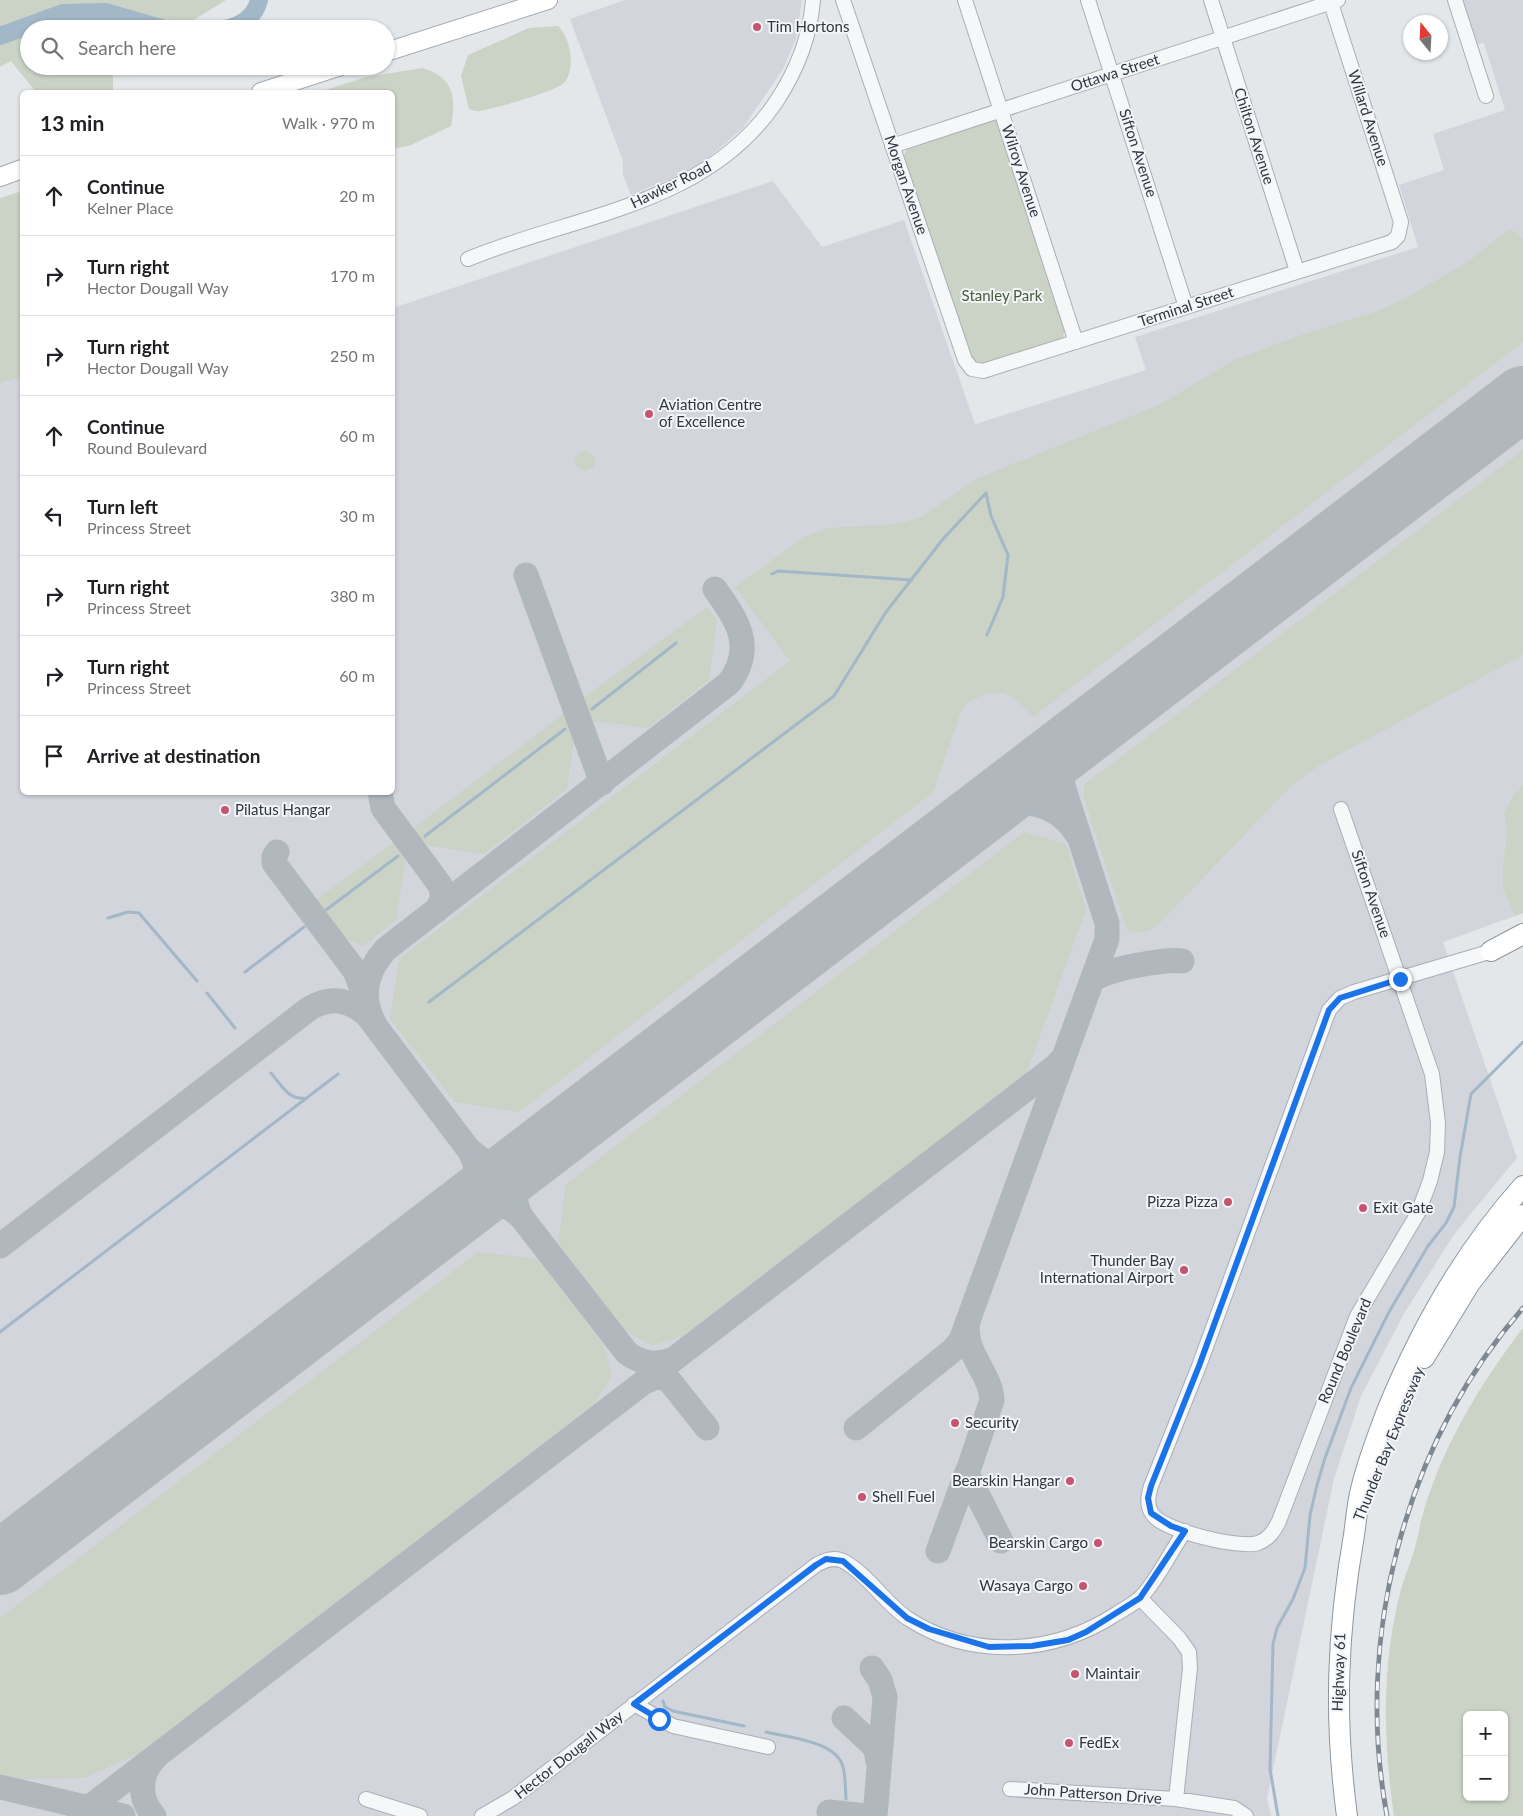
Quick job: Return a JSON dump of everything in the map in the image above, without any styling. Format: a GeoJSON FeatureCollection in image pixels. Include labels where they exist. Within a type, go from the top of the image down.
{"type":"FeatureCollection","features":[{"type":"Feature","properties":{"kind":"highway"},"geometry":{"type":"LineString","coordinates":[[1491,951],[1523,934]]}},
{"type":"Feature","properties":{"kind":"highway"},"geometry":{"type":"LineString","coordinates":[[1491,951],[1523,942]]}},
{"type":"Feature","properties":{"kind":"highway","name":"Thunder Bay Expressway"},"geometry":{"type":"LineString","coordinates":[[1355,1529],[1360,1494],[1372,1449],[1405,1366],[1436,1307],[1471,1253],[1523,1186]]}},
{"type":"Feature","properties":{"kind":"highway","name":"Thunder Bay Expressway"},"geometry":{"type":"LineString","coordinates":[[1355,1529],[1404,1400],[1428,1351],[1470,1282],[1523,1215]]}},
{"type":"Feature","properties":{"kind":"highway","name":"Highway 61"},"geometry":{"type":"LineString","coordinates":[[1347,1816],[1340,1761],[1337,1706],[1340,1636],[1355,1529]]}},
{"type":"Feature","properties":{"kind":"main road"},"geometry":{"type":"LineString","coordinates":[[395,49],[548,0]]}},
{"type":"Feature","properties":{"kind":"main road"},"geometry":{"type":"LineString","coordinates":[[267,90],[313,75]]}},
{"type":"Feature","properties":{"kind":"main road"},"geometry":{"type":"LineString","coordinates":[[0,177],[20,170]]}},
{"type":"Feature","properties":{"kind":"street","name":"Hawker Road"},"geometry":{"type":"LineString","coordinates":[[468,260],[643,201],[688,181],[721,161],[767,115],[785,89],[801,54],[812,16],[813,0]]}},
{"type":"Feature","properties":{"kind":"street","name":"Morgan Avenue"},"geometry":{"type":"LineString","coordinates":[[843,0],[965,360],[972,369]]}},
{"type":"Feature","properties":{"kind":"street","name":"Wilroy Avenue"},"geometry":{"type":"LineString","coordinates":[[965,0],[1076,342]]}},
{"type":"Feature","properties":{"kind":"street","name":"Sifton Avenue"},"geometry":{"type":"LineString","coordinates":[[1088,0],[1186,306]]}},
{"type":"Feature","properties":{"kind":"street","name":"Chilton Avenue"},"geometry":{"type":"LineString","coordinates":[[1210,0],[1297,272]]}},
{"type":"Feature","properties":{"kind":"street"},"geometry":{"type":"LineString","coordinates":[[1456,0],[1486,96]]}},
{"type":"Feature","properties":{"kind":"street","name":"Ottawa Street"},"geometry":{"type":"LineString","coordinates":[[892,146],[1332,1]]}},
{"type":"Feature","properties":{"kind":"street","name":"Willard Avenue"},"geometry":{"type":"LineString","coordinates":[[1332,1],[1401,222],[1398,236]]}},
{"type":"Feature","properties":{"kind":"street","name":"Terminal Street"},"geometry":{"type":"LineString","coordinates":[[972,369],[983,371],[1076,342],[1392,242],[1398,236]]}},
{"type":"Feature","properties":{"kind":"street","name":"Sifton Avenue"},"geometry":{"type":"LineString","coordinates":[[1341,809],[1400,979]]}},
{"type":"Feature","properties":{"kind":"street","name":"Round Boulevard"},"geometry":{"type":"LineString","coordinates":[[1400,979],[1432,1074],[1436,1096],[1437,1152],[1425,1197],[1411,1226],[1360,1310],[1274,1530],[1260,1542],[1245,1545],[1213,1540],[1185,1531],[1156,1518],[1151,1513],[1148,1498],[1332,1004],[1340,998],[1400,979],[1491,951]]}},
{"type":"Feature","properties":{"kind":"street"},"geometry":{"type":"LineString","coordinates":[[1140,1598],[1185,1531]]}},
{"type":"Feature","properties":{"kind":"street","name":"Hector Dougall Way"},"geometry":{"type":"LineString","coordinates":[[482,1816],[513,1798],[826,1559],[843,1561],[907,1618],[929,1629],[989,1647],[1032,1646],[1068,1640],[1086,1632],[1140,1598]]}},
{"type":"Feature","properties":{"kind":"street","name":"John Patterson Drive"},"geometry":{"type":"LineString","coordinates":[[1140,1598],[1179,1638],[1189,1652],[1190,1668],[1176,1799]]}},
{"type":"Feature","properties":{"kind":"street"},"geometry":{"type":"LineString","coordinates":[[634,1704],[673,1726],[768,1747]]}},
{"type":"Feature","properties":{"kind":"street","name":"John Patterson Drive"},"geometry":{"type":"LineString","coordinates":[[1010,1789],[1176,1799],[1234,1808],[1246,1816]]}},
{"type":"Feature","properties":{"kind":"street"},"geometry":{"type":"LineString","coordinates":[[366,1799],[420,1816]]}},
{"type":"Feature","properties":{"kind":"shaded area"},"geometry":{"type":"Polygon","coordinates":[[[625,0],[802,0],[796,39],[783,69],[743,128],[696,168],[631,195],[623,175],[623,161],[570,19],[625,0]]]}},
{"type":"Feature","properties":{"kind":"shaded area","name":"Thunder Bay International Airport"},"geometry":{"type":"Polygon","coordinates":[[[1448,0],[1523,0],[1523,786],[1513,795],[1504,813],[1507,832],[1503,861],[1503,890],[1515,916],[1443,942],[1517,1158],[1455,1233],[1405,1312],[1361,1396],[1334,1479],[1267,1798],[1271,1816],[0,1816],[0,384],[20,377],[20,795],[395,795],[395,307],[773,181],[822,247],[904,220],[975,424],[1146,370],[1135,337],[1418,247],[1399,185],[1444,170],[1433,134],[1505,110],[1484,43],[1463,46],[1448,0]]]}},
{"type":"Feature","properties":{"kind":"green space"},"geometry":{"type":"Polygon","coordinates":[[[0,0],[226,0],[194,20],[20,20],[20,72],[11,61],[0,67],[0,0]]]}},
{"type":"Feature","properties":{"kind":"green space"},"geometry":{"type":"Polygon","coordinates":[[[558,26],[569,46],[571,62],[568,77],[564,83],[538,95],[498,107],[479,111],[469,109],[461,76],[468,55],[529,28],[558,26]]]}},
{"type":"Feature","properties":{"kind":"green space"},"geometry":{"type":"Polygon","coordinates":[[[423,68],[434,72],[442,78],[451,90],[453,98],[451,126],[411,145],[395,149],[395,90],[325,90],[366,77],[395,75],[395,72],[423,68]]]}},
{"type":"Feature","properties":{"kind":"green space"},"geometry":{"type":"Polygon","coordinates":[[[22,75],[113,75],[113,90],[34,90],[22,75]]]}},
{"type":"Feature","properties":{"kind":"green space","name":"Stanley Park"},"geometry":{"type":"Polygon","coordinates":[[[997,117],[1065,326],[1063,339],[983,365],[971,360],[967,354],[904,155],[908,146],[997,117]]]}},
{"type":"Feature","properties":{"kind":"green space"},"geometry":{"type":"Polygon","coordinates":[[[20,192],[20,377],[0,384],[0,198],[20,192]]]}},
{"type":"Feature","properties":{"kind":"green space"},"geometry":{"type":"Polygon","coordinates":[[[1508,230],[1515,231],[1523,239],[1523,342],[1033,717],[1017,701],[1000,693],[982,695],[972,701],[962,709],[933,792],[519,1112],[455,1102],[390,1019],[399,959],[790,661],[735,587],[804,537],[829,528],[897,524],[921,517],[978,478],[1159,405],[1234,360],[1295,337],[1378,311],[1406,298],[1469,261],[1508,230]]]}},
{"type":"Feature","properties":{"kind":"green space"},"geometry":{"type":"Polygon","coordinates":[[[1523,450],[1523,655],[1320,765],[1293,784],[1157,926],[1142,932],[1127,930],[1084,798],[1084,785],[1523,450]]]}},
{"type":"Feature","properties":{"kind":"green space"},"geometry":{"type":"Polygon","coordinates":[[[585,451],[592,454],[595,461],[592,468],[585,471],[578,468],[575,461],[578,454],[585,451]]]}},
{"type":"Feature","properties":{"kind":"green space"},"geometry":{"type":"Polygon","coordinates":[[[707,607],[717,621],[709,680],[648,728],[585,720],[579,703],[583,698],[707,607]]]}},
{"type":"Feature","properties":{"kind":"green space"},"geometry":{"type":"Polygon","coordinates":[[[567,711],[575,733],[567,789],[484,854],[424,845],[412,829],[567,711]]]}},
{"type":"Feature","properties":{"kind":"green space"},"geometry":{"type":"Polygon","coordinates":[[[1523,786],[1523,913],[1515,916],[1503,890],[1503,861],[1507,832],[1504,813],[1513,795],[1523,786]]]}},
{"type":"Feature","properties":{"kind":"green space"},"geometry":{"type":"Polygon","coordinates":[[[1024,832],[1066,844],[1086,910],[1026,1075],[683,1336],[651,1346],[622,1328],[558,1243],[566,1184],[1024,832]]]}},
{"type":"Feature","properties":{"kind":"green space"},"geometry":{"type":"Polygon","coordinates":[[[394,842],[406,858],[396,920],[363,946],[340,936],[314,901],[394,842]]]}},
{"type":"Feature","properties":{"kind":"green space"},"geometry":{"type":"Polygon","coordinates":[[[478,1252],[538,1259],[603,1344],[612,1377],[595,1403],[138,1754],[84,1778],[24,1779],[0,1774],[0,1618],[478,1252]]]}},
{"type":"Feature","properties":{"kind":"green space"},"geometry":{"type":"Polygon","coordinates":[[[1523,1328],[1523,1816],[1394,1816],[1388,1759],[1386,1701],[1390,1643],[1395,1614],[1432,1485],[1453,1437],[1478,1392],[1523,1328]]]}},
{"type":"Feature","properties":{"kind":"waterway"},"geometry":{"type":"LineString","coordinates":[[246,20],[251,16],[259,0]]}},
{"type":"Feature","properties":{"kind":"waterway"},"geometry":{"type":"LineString","coordinates":[[44,20],[63,13],[105,12],[133,20]]}},
{"type":"Feature","properties":{"kind":"waterway"},"geometry":{"type":"LineString","coordinates":[[0,36],[20,29]]}},
{"type":"Feature","properties":{"kind":"waterway"},"geometry":{"type":"LineString","coordinates":[[986,493],[991,516],[1008,555],[1003,597],[987,635]]}},
{"type":"Feature","properties":{"kind":"waterway"},"geometry":{"type":"LineString","coordinates":[[429,1002],[834,696],[886,612],[943,539],[986,493]]}},
{"type":"Feature","properties":{"kind":"waterway"},"geometry":{"type":"LineString","coordinates":[[772,574],[778,571],[912,580]]}},
{"type":"Feature","properties":{"kind":"waterway"},"geometry":{"type":"LineString","coordinates":[[592,709],[676,643]]}},
{"type":"Feature","properties":{"kind":"waterway"},"geometry":{"type":"LineString","coordinates":[[425,836],[565,729]]}},
{"type":"Feature","properties":{"kind":"waterway"},"geometry":{"type":"LineString","coordinates":[[326,910],[398,856]]}},
{"type":"Feature","properties":{"kind":"waterway"},"geometry":{"type":"LineString","coordinates":[[108,918],[128,912],[139,913],[197,981]]}},
{"type":"Feature","properties":{"kind":"waterway"},"geometry":{"type":"LineString","coordinates":[[245,972],[304,927]]}},
{"type":"Feature","properties":{"kind":"waterway"},"geometry":{"type":"LineString","coordinates":[[207,993],[235,1028]]}},
{"type":"Feature","properties":{"kind":"waterway"},"geometry":{"type":"LineString","coordinates":[[1278,1816],[1270,1769],[1273,1644],[1277,1628],[1293,1599],[1305,1568],[1310,1515],[1325,1458],[1351,1388],[1389,1312],[1428,1246],[1446,1223],[1454,1207],[1460,1157],[1471,1094],[1523,1042]]}},
{"type":"Feature","properties":{"kind":"waterway"},"geometry":{"type":"LineString","coordinates":[[271,1073],[291,1095],[307,1098]]}},
{"type":"Feature","properties":{"kind":"waterway"},"geometry":{"type":"LineString","coordinates":[[0,1332],[338,1074]]}},
{"type":"Feature","properties":{"kind":"waterway"},"geometry":{"type":"LineString","coordinates":[[663,1701],[665,1707],[673,1711],[744,1726]]}},
{"type":"Feature","properties":{"kind":"waterway"},"geometry":{"type":"LineString","coordinates":[[766,1732],[809,1741],[820,1745],[837,1756],[844,1772],[846,1799]]}},
{"type":"Feature","properties":{"kind":"taxiway"},"geometry":{"type":"LineString","coordinates":[[526,575],[602,783]]}},
{"type":"Feature","properties":{"kind":"taxiway"},"geometry":{"type":"LineString","coordinates":[[375,1025],[370,1015],[367,985],[374,966],[386,949],[729,683],[737,670],[742,646],[736,623],[715,589]]}},
{"type":"Feature","properties":{"kind":"taxiway"},"geometry":{"type":"LineString","coordinates":[[856,1428],[953,1350],[961,1340],[1107,939],[1107,923],[1063,786],[1062,773],[1064,761],[1078,741],[1147,689]]}},
{"type":"Feature","properties":{"kind":"taxiway"},"geometry":{"type":"LineString","coordinates":[[381,795],[383,808],[440,885],[443,897],[437,910]]}},
{"type":"Feature","properties":{"kind":"taxiway"},"geometry":{"type":"LineString","coordinates":[[961,832],[992,810],[1003,805],[1027,803],[1050,809],[1060,815],[1076,833]]}},
{"type":"Feature","properties":{"kind":"taxiway"},"geometry":{"type":"LineString","coordinates":[[277,852],[274,857],[274,863],[355,971],[366,999]]}},
{"type":"Feature","properties":{"kind":"taxiway"},"geometry":{"type":"LineString","coordinates":[[1092,981],[1120,969],[1163,961],[1182,961]]}},
{"type":"Feature","properties":{"kind":"taxiway"},"geometry":{"type":"LineString","coordinates":[[0,1246],[310,1008],[325,1002],[340,1001],[347,1003],[367,1015],[469,1150],[482,1160],[494,1165],[519,1162],[597,1104]]}},
{"type":"Feature","properties":{"kind":"taxiway"},"geometry":{"type":"LineString","coordinates":[[78,1816],[1056,1066],[1064,1057]]}},
{"type":"Feature","properties":{"kind":"taxiway"},"geometry":{"type":"LineString","coordinates":[[453,1212],[466,1199],[474,1184],[476,1168],[469,1150]]}},
{"type":"Feature","properties":{"kind":"taxiway"},"geometry":{"type":"LineString","coordinates":[[538,1155],[525,1168],[516,1183],[515,1200],[522,1218],[627,1353],[638,1360],[650,1363],[662,1363],[674,1359]]}},
{"type":"Feature","properties":{"kind":"taxiway"},"geometry":{"type":"LineString","coordinates":[[396,1264],[458,1215],[478,1204],[488,1202],[499,1203],[510,1208],[522,1218]]}},
{"type":"Feature","properties":{"kind":"taxiway"},"geometry":{"type":"LineString","coordinates":[[968,1322],[967,1333],[969,1343],[987,1380],[992,1400],[967,1474],[1001,1541]]}},
{"type":"Feature","properties":{"kind":"taxiway"},"geometry":{"type":"LineString","coordinates":[[643,1383],[656,1377],[668,1379],[707,1428]]}},
{"type":"Feature","properties":{"kind":"taxiway"},"geometry":{"type":"LineString","coordinates":[[938,1551],[967,1472]]}},
{"type":"Feature","properties":{"kind":"taxiway"},"geometry":{"type":"LineString","coordinates":[[872,1668],[880,1680],[885,1697],[875,1816]]}},
{"type":"Feature","properties":{"kind":"taxiway"},"geometry":{"type":"LineString","coordinates":[[844,1718],[875,1747],[879,1765]]}},
{"type":"Feature","properties":{"kind":"taxiway"},"geometry":{"type":"LineString","coordinates":[[154,1816],[145,1802],[142,1787],[146,1772],[155,1758]]}},
{"type":"Feature","properties":{"kind":"taxiway"},"geometry":{"type":"LineString","coordinates":[[0,1787],[123,1816]]}},
{"type":"Feature","properties":{"kind":"taxiway"},"geometry":{"type":"LineString","coordinates":[[829,1812],[866,1816]]}},
{"type":"Feature","properties":{"kind":"runway"},"geometry":{"type":"LineString","coordinates":[[0,1563],[1523,398]]}},
{"type":"Feature","properties":{"kind":"railway"},"geometry":{"type":"LineString","coordinates":[[1387,1816],[1378,1749],[1378,1681],[1384,1613],[1398,1547],[1419,1482],[1447,1420],[1482,1362],[1523,1308]]}},
{"type":"Feature","properties":{"kind":"place","name":"Tim Hortons"},"geometry":{"type":"Point","coordinates":[757,27]}},
{"type":"Feature","properties":{"kind":"place","name":"Aviation Centre of Excellence"},"geometry":{"type":"Point","coordinates":[649,414]}},
{"type":"Feature","properties":{"kind":"place","name":"Pilatus Hangar"},"geometry":{"type":"Point","coordinates":[225,810]}},
{"type":"Feature","properties":{"kind":"place","name":"Pizza Pizza"},"geometry":{"type":"Point","coordinates":[1228,1202]}},
{"type":"Feature","properties":{"kind":"place","name":"Exit Gate"},"geometry":{"type":"Point","coordinates":[1363,1208]}},
{"type":"Feature","properties":{"kind":"place","name":"Thunder Bay International Airport"},"geometry":{"type":"Point","coordinates":[1184,1270]}},
{"type":"Feature","properties":{"kind":"place","name":"Security"},"geometry":{"type":"Point","coordinates":[955,1423]}},
{"type":"Feature","properties":{"kind":"place","name":"Bearskin Hangar"},"geometry":{"type":"Point","coordinates":[1070,1481]}},
{"type":"Feature","properties":{"kind":"place","name":"Shell Fuel"},"geometry":{"type":"Point","coordinates":[862,1497]}},
{"type":"Feature","properties":{"kind":"place","name":"Bearskin Cargo"},"geometry":{"type":"Point","coordinates":[1098,1543]}},
{"type":"Feature","properties":{"kind":"place","name":"Wasaya Cargo"},"geometry":{"type":"Point","coordinates":[1083,1586]}},
{"type":"Feature","properties":{"kind":"place","name":"Maintair"},"geometry":{"type":"Point","coordinates":[1075,1674]}},
{"type":"Feature","properties":{"kind":"place","name":"FedEx"},"geometry":{"type":"Point","coordinates":[1069,1743]}},
{"type":"Feature","properties":{"kind":"route"},"geometry":{"type":"LineString","coordinates":[[659,1719],[634,1704],[826,1559],[843,1561],[856,1570],[907,1618],[956,1639],[989,1647],[1011,1648],[1068,1640],[1107,1620],[1140,1598],[1164,1565],[1185,1531],[1171,1526],[1151,1513],[1148,1505],[1151,1486],[1199,1366],[1329,1010],[1332,1004],[1340,998],[1400,979]]}}]}
